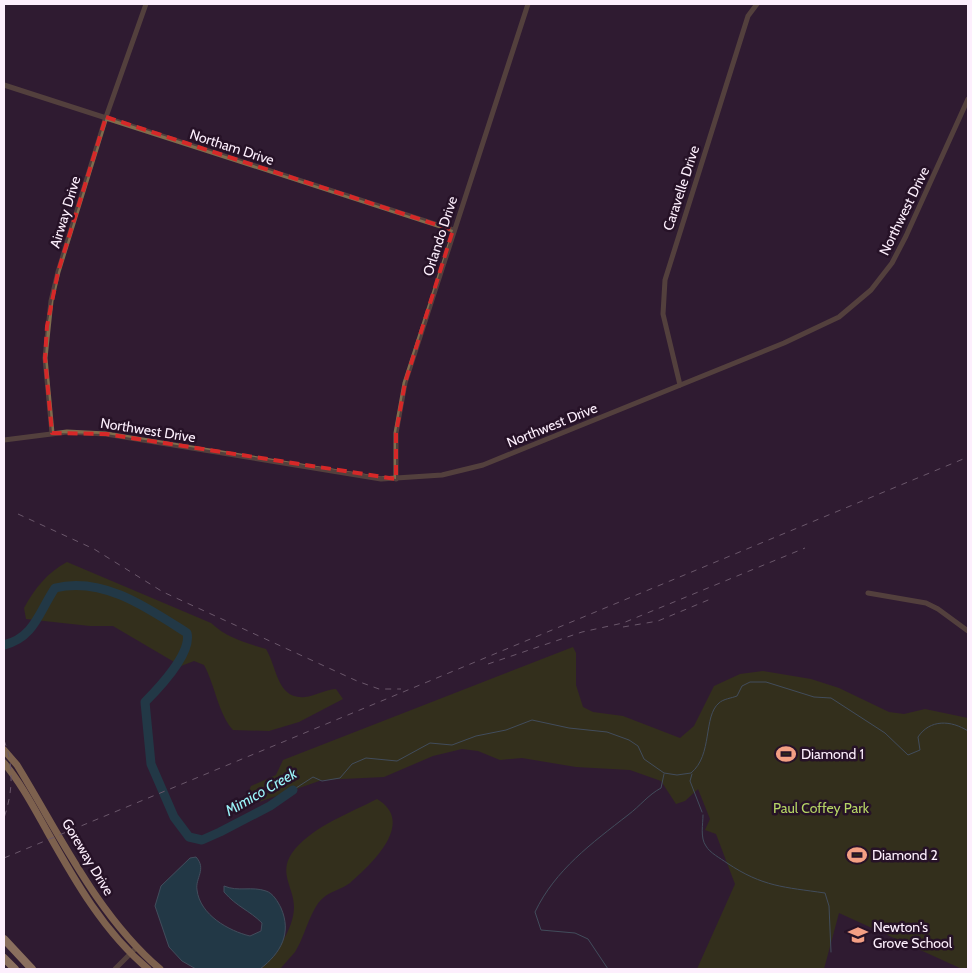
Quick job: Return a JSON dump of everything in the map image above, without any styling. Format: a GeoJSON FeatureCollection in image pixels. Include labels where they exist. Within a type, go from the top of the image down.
{"type":"FeatureCollection","features":[{"type":"Feature","properties":{"kind":"highway"},"geometry":{"type":"LineString","coordinates":[[4,940],[32,969]]}},
{"type":"Feature","properties":{"kind":"highway"},"geometry":{"type":"LineString","coordinates":[[4,958],[15,969]]}},
{"type":"Feature","properties":{"kind":"main road","name":"Goreway Drive"},"geometry":{"type":"LineString","coordinates":[[4,750],[17,765],[98,899],[133,951],[160,969]]}},
{"type":"Feature","properties":{"kind":"main road","name":"Goreway Drive"},"geometry":{"type":"LineString","coordinates":[[4,763],[31,803],[69,870],[100,918],[148,969]]}},
{"type":"Feature","properties":{"kind":"street","name":"Airway Drive"},"geometry":{"type":"LineString","coordinates":[[52,433],[44,358],[47,326],[58,272],[106,117],[146,4]]}},
{"type":"Feature","properties":{"kind":"street","name":"Orlando Drive"},"geometry":{"type":"LineString","coordinates":[[396,479],[396,439],[405,384],[453,230],[528,4]]}},
{"type":"Feature","properties":{"kind":"street","name":"Caravelle Drive"},"geometry":{"type":"LineString","coordinates":[[680,386],[662,314],[665,280],[748,16],[757,4]]}},
{"type":"Feature","properties":{"kind":"street","name":"Northam Drive"},"geometry":{"type":"LineString","coordinates":[[4,85],[453,230]]}},
{"type":"Feature","properties":{"kind":"street","name":"Northwest Drive"},"geometry":{"type":"LineString","coordinates":[[4,440],[52,433],[106,434],[343,473],[396,479],[442,475],[481,466],[680,386],[839,317],[858,302],[879,280],[896,255],[968,99]]}},
{"type":"Feature","properties":{"kind":"street"},"geometry":{"type":"LineString","coordinates":[[868,593],[926,603],[938,609],[968,631]]}},
{"type":"Feature","properties":{"kind":"street"},"geometry":{"type":"LineString","coordinates":[[115,969],[133,951]]}},
{"type":"Feature","properties":{"kind":"highlighted area"},"geometry":{"type":"Polygon","coordinates":[[[106,117],[453,230],[405,383],[396,433],[396,479],[106,434],[52,433],[45,358],[47,326],[58,272],[106,117]]]}},
{"type":"Feature","properties":{"kind":"green space"},"geometry":{"type":"Polygon","coordinates":[[[67,562],[211,623],[224,633],[237,639],[266,649],[283,688],[296,697],[305,697],[336,689],[343,699],[299,722],[269,731],[233,730],[220,707],[204,665],[194,661],[181,666],[113,626],[90,626],[26,619],[24,608],[33,594],[48,576],[67,562]]]}},
{"type":"Feature","properties":{"kind":"green space","name":"Paul Coffey Park"},"geometry":{"type":"Polygon","coordinates":[[[573,647],[576,653],[576,685],[583,707],[593,712],[623,716],[680,738],[694,726],[714,686],[740,674],[763,671],[811,679],[839,688],[889,712],[904,714],[925,709],[968,718],[968,969],[962,969],[839,913],[824,969],[697,969],[735,884],[716,834],[705,830],[710,819],[698,789],[685,801],[676,804],[661,781],[630,770],[576,767],[522,758],[500,760],[478,751],[462,749],[433,756],[384,777],[322,780],[259,802],[248,793],[251,786],[276,775],[283,760],[573,647]]]}},
{"type":"Feature","properties":{"kind":"green space"},"geometry":{"type":"Polygon","coordinates":[[[377,799],[388,808],[392,819],[392,830],[379,854],[350,883],[326,896],[318,903],[295,952],[280,969],[259,969],[277,949],[291,924],[294,907],[286,872],[290,857],[295,849],[323,826],[377,799]]]}},
{"type":"Feature","properties":{"kind":"shaded area"},"geometry":{"type":"Polygon","coordinates":[[[196,857],[201,866],[197,886],[199,899],[210,914],[225,926],[250,936],[261,931],[262,923],[229,897],[224,892],[224,886],[234,889],[256,889],[269,892],[281,908],[284,917],[285,934],[274,956],[260,969],[196,969],[182,961],[169,947],[155,906],[161,886],[190,858],[196,857]]]}},
{"type":"Feature","properties":{"kind":"waterway","name":"Mimico Creek"},"geometry":{"type":"LineString","coordinates":[[4,645],[14,642],[29,630],[55,588],[73,585],[90,586],[108,590],[141,605],[187,633],[185,650],[180,660],[145,702],[151,764],[174,817],[189,837],[202,840],[220,832],[270,806],[293,790]]}},
{"type":"Feature","properties":{"kind":"waterway","name":"Mimico Creek"},"geometry":{"type":"LineString","coordinates":[[293,790],[313,777],[322,781],[340,778],[352,764],[366,758],[397,761],[430,743],[452,745],[476,736],[506,730],[532,720],[569,728],[607,732],[629,740],[638,746],[644,759],[664,773],[677,775],[691,773],[698,765],[702,756],[714,709],[721,702],[737,696],[742,686],[750,682],[766,682],[814,697],[831,698],[885,733],[908,755],[920,750],[918,737],[928,727],[935,724],[948,723],[968,731]]}},
{"type":"Feature","properties":{"kind":"waterway"},"geometry":{"type":"LineString","coordinates":[[608,969],[588,939],[575,933],[541,930],[535,912],[543,897],[564,870],[588,847],[661,788],[664,774]]}},
{"type":"Feature","properties":{"kind":"waterway"},"geometry":{"type":"LineString","coordinates":[[692,774],[690,781],[702,812]]}},
{"type":"Feature","properties":{"kind":"waterway"},"geometry":{"type":"LineString","coordinates":[[703,815],[702,835],[704,843],[710,851],[727,863],[752,877],[774,885],[825,893],[829,906],[831,952]]}},
{"type":"Feature","properties":{"kind":"railway"},"geometry":{"type":"LineString","coordinates":[[4,858],[968,457]]}},
{"type":"Feature","properties":{"kind":"railway"},"geometry":{"type":"LineString","coordinates":[[18,514],[94,549],[163,592],[357,681],[379,689],[401,689]]}},
{"type":"Feature","properties":{"kind":"railway"},"geometry":{"type":"LineString","coordinates":[[488,664],[582,632],[623,623],[805,548]]}},
{"type":"Feature","properties":{"kind":"railway"},"geometry":{"type":"LineString","coordinates":[[623,627],[658,621],[713,598]]}},
{"type":"Feature","properties":{"kind":"railway"},"geometry":{"type":"LineString","coordinates":[[4,740],[11,769],[11,789],[4,818]]}},
{"type":"Feature","properties":{"kind":"place","name":"Diamond 1"},"geometry":{"type":"Point","coordinates":[786,754]}},
{"type":"Feature","properties":{"kind":"place","name":"Diamond 2"},"geometry":{"type":"Point","coordinates":[857,855]}},
{"type":"Feature","properties":{"kind":"place","name":"Newton's Grove School"},"geometry":{"type":"Point","coordinates":[858,935]}}]}
